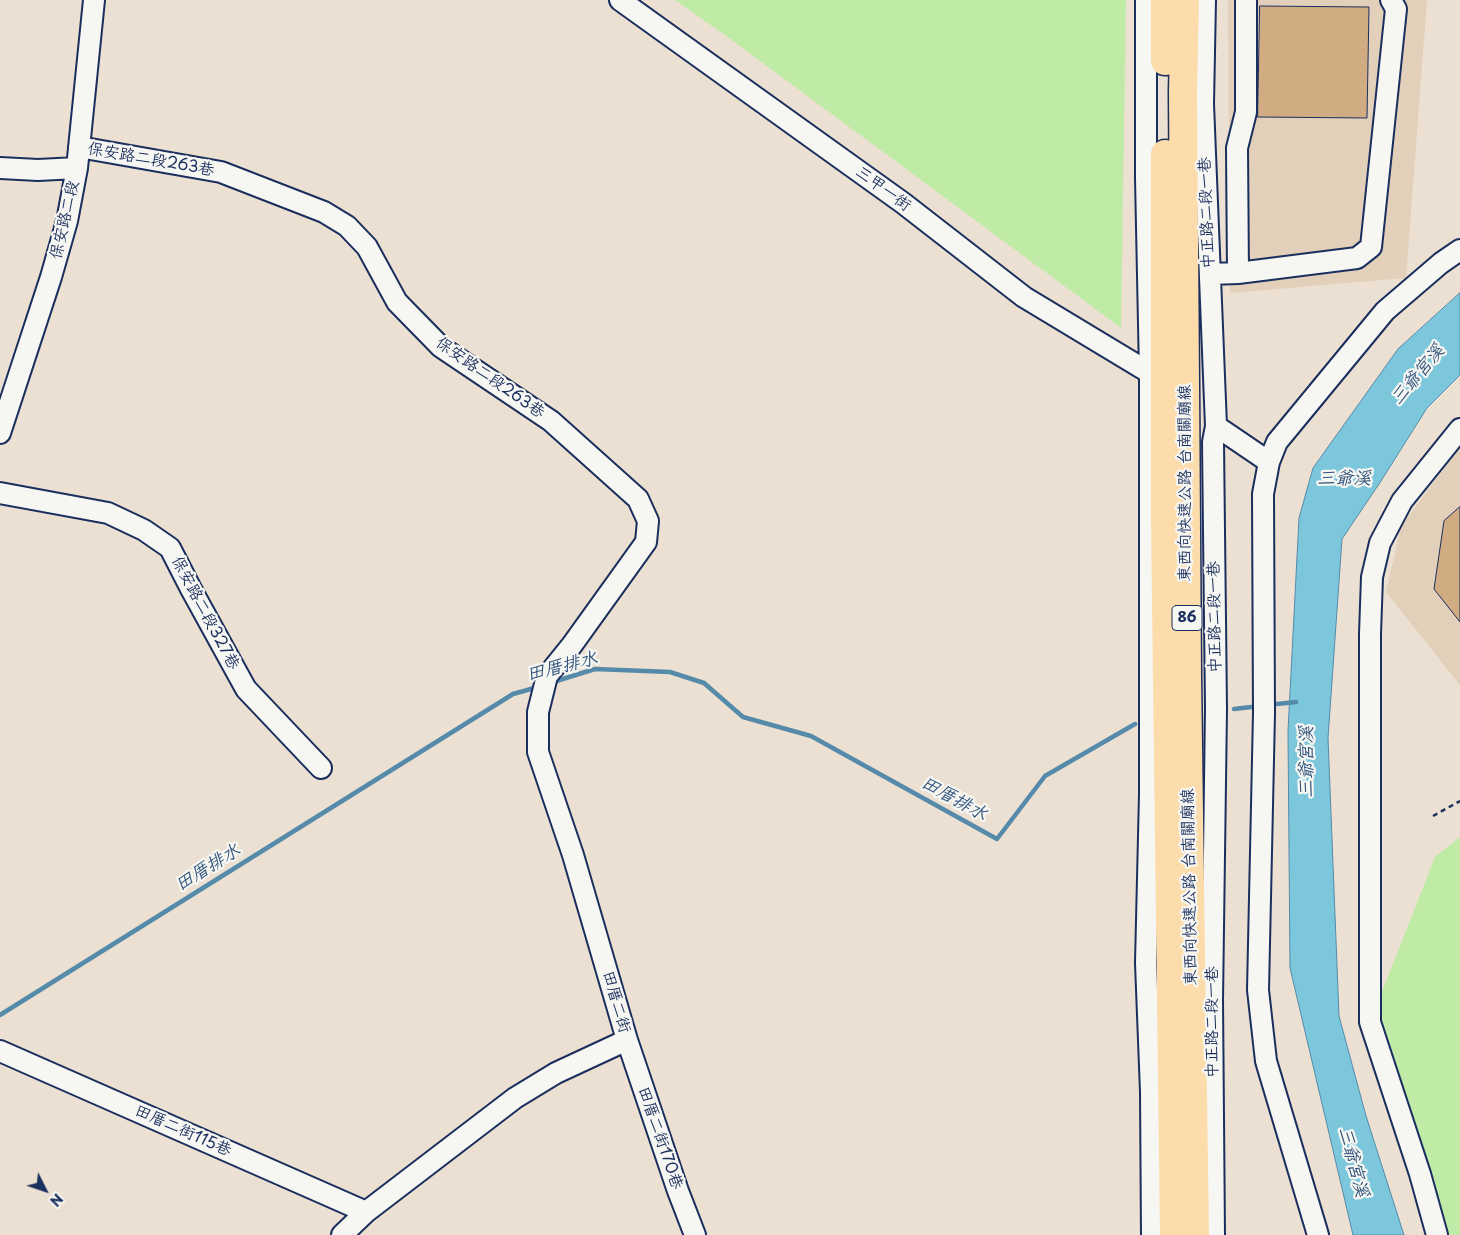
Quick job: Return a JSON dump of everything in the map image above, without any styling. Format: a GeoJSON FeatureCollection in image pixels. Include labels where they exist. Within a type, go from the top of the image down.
{"type":"FeatureCollection","features":[{"type":"Feature","properties":{"kind":"highway","name":"東西向快速公路 台南關廟線"},"geometry":{"type":"LineString","coordinates":[[1166,0],[1165,512],[1174,1235]]}},
{"type":"Feature","properties":{"kind":"highway","name":"東西向快速公路 台南關廟線"},"geometry":{"type":"LineString","coordinates":[[1185,0],[1183,92],[1187,666],[1194,1235]]}},
{"type":"Feature","properties":{"kind":"street","name":"保安路二段"},"geometry":{"type":"LineString","coordinates":[[0,433],[51,277],[67,221],[77,168],[94,0]]}},
{"type":"Feature","properties":{"kind":"street","name":"三甲一街"},"geometry":{"type":"LineString","coordinates":[[620,0],[903,203],[1024,297],[1150,373]]}},
{"type":"Feature","properties":{"kind":"street"},"geometry":{"type":"LineString","coordinates":[[1146,0],[1146,178],[1150,373],[1150,794],[1146,963],[1151,1092],[1152,1235]]}},
{"type":"Feature","properties":{"kind":"street","name":"中正路二段一巷"},"geometry":{"type":"LineString","coordinates":[[1205,0],[1203,104],[1216,426],[1214,442],[1216,708],[1212,1000],[1214,1235]]}},
{"type":"Feature","properties":{"kind":"street"},"geometry":{"type":"LineString","coordinates":[[1238,273],[1237,148],[1246,112],[1246,0]]}},
{"type":"Feature","properties":{"kind":"street"},"geometry":{"type":"LineString","coordinates":[[1210,274],[1238,273],[1357,258],[1371,247],[1396,8],[1391,0]]}},
{"type":"Feature","properties":{"kind":"street","name":"保安路二段263巷"},"geometry":{"type":"LineString","coordinates":[[79,147],[221,172],[324,212],[347,226],[367,248],[397,302],[441,347],[551,421],[638,499],[648,521],[646,542],[545,682]]}},
{"type":"Feature","properties":{"kind":"street"},"geometry":{"type":"LineString","coordinates":[[0,168],[38,170],[77,168]]}},
{"type":"Feature","properties":{"kind":"street"},"geometry":{"type":"LineString","coordinates":[[1318,1235],[1266,1061],[1258,990],[1264,713],[1263,494],[1269,462],[1276,442],[1385,311],[1441,263],[1460,250]]}},
{"type":"Feature","properties":{"kind":"street"},"geometry":{"type":"LineString","coordinates":[[1216,426],[1269,462]]}},
{"type":"Feature","properties":{"kind":"street"},"geometry":{"type":"LineString","coordinates":[[1437,1235],[1420,1174],[1370,1022],[1370,625],[1372,577],[1380,543],[1402,501],[1460,429]]}},
{"type":"Feature","properties":{"kind":"street","name":"保安路二段327巷"},"geometry":{"type":"LineString","coordinates":[[0,493],[108,513],[144,530],[170,548],[246,689],[321,768]]}},
{"type":"Feature","properties":{"kind":"street","name":"田厝二街"},"geometry":{"type":"LineString","coordinates":[[342,1235],[366,1212],[515,1098],[556,1073],[627,1040],[573,855],[538,752],[538,712],[545,682]]}},
{"type":"Feature","properties":{"kind":"street","name":"田厝二街170巷"},"geometry":{"type":"LineString","coordinates":[[627,1040],[678,1191],[695,1235]]}},
{"type":"Feature","properties":{"kind":"street","name":"田厝二街115巷"},"geometry":{"type":"LineString","coordinates":[[0,1051],[366,1212]]}},
{"type":"Feature","properties":{"kind":"path"},"geometry":{"type":"LineString","coordinates":[[1433,816],[1460,801]]}},
{"type":"Feature","properties":{"kind":"shaded area"},"geometry":{"type":"Polygon","coordinates":[[[1228,0],[1427,0],[1406,278],[1230,293],[1228,0]]]}},
{"type":"Feature","properties":{"kind":"shaded area"},"geometry":{"type":"Polygon","coordinates":[[[1460,448],[1460,685],[1386,592],[1401,526],[1460,448]]]}},
{"type":"Feature","properties":{"kind":"green space"},"geometry":{"type":"Polygon","coordinates":[[[675,0],[1126,0],[1121,328],[729,38],[675,0]]]}},
{"type":"Feature","properties":{"kind":"green space"},"geometry":{"type":"Polygon","coordinates":[[[1460,837],[1460,1235],[1437,1235],[1370,1022],[1435,857],[1460,837]]]}},
{"type":"Feature","properties":{"kind":"water","name":"三爺溪"},"geometry":{"type":"Polygon","coordinates":[[[1460,293],[1460,375],[1427,408],[1342,539],[1328,738],[1339,1016],[1366,1116],[1404,1235],[1353,1235],[1290,968],[1288,731],[1299,518],[1313,468],[1398,349],[1460,293]]]}},
{"type":"Feature","properties":{"kind":"building"},"geometry":{"type":"Polygon","coordinates":[[[1260,6],[1369,7],[1367,118],[1258,117],[1260,6]]]}},
{"type":"Feature","properties":{"kind":"building"},"geometry":{"type":"Polygon","coordinates":[[[1460,507],[1460,622],[1434,589],[1444,521],[1460,507]]]}},
{"type":"Feature","properties":{"kind":"waterway","name":"田厝排水"},"geometry":{"type":"LineString","coordinates":[[550,683],[595,669],[670,672],[704,683],[743,717],[811,736],[997,839],[1045,776],[1135,724]]}},
{"type":"Feature","properties":{"kind":"waterway","name":"田厝排水"},"geometry":{"type":"LineString","coordinates":[[0,1015],[513,694],[538,687]]}},
{"type":"Feature","properties":{"kind":"waterway","name":"田厝排水"},"geometry":{"type":"LineString","coordinates":[[1277,704],[1296,702]]}},
{"type":"Feature","properties":{"kind":"waterway","name":"田厝排水"},"geometry":{"type":"LineString","coordinates":[[1234,709],[1251,707]]}},
{"type":"Feature","properties":{"kind":"water label","name":"三爺宮溪"},"geometry":{"type":"Point","coordinates":[1418,375]}},
{"type":"Feature","properties":{"kind":"water label","name":"三爺宮溪"},"geometry":{"type":"Point","coordinates":[1307,762]}},
{"type":"Feature","properties":{"kind":"water label","name":"三爺宮溪"},"geometry":{"type":"Point","coordinates":[1353,1162]}}]}
